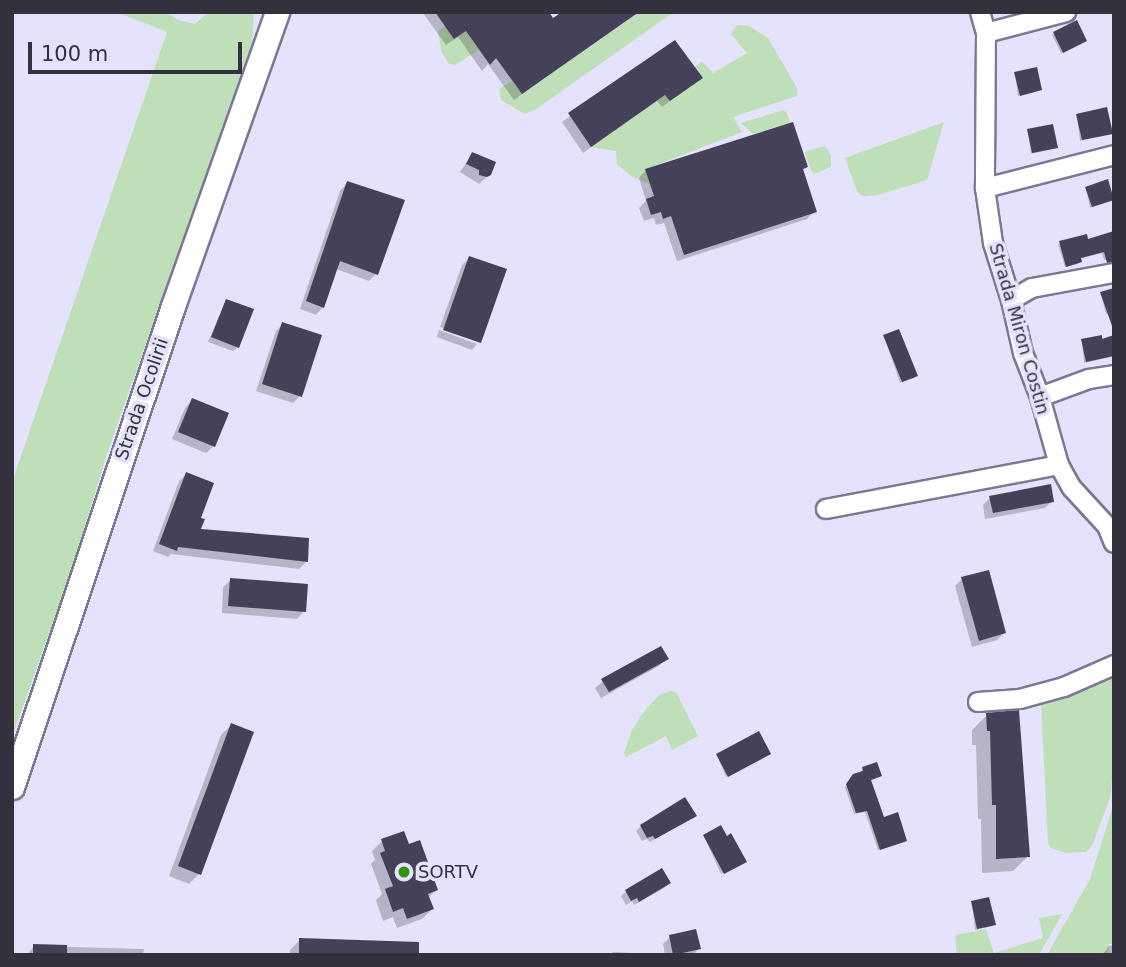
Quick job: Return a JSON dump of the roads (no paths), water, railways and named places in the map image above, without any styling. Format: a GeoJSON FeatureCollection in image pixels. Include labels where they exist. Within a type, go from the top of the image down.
{"type":"FeatureCollection","features":[{"type":"Feature","properties":{"kind":"main road","name":"Strada Ocolirii"},"geometry":{"type":"LineString","coordinates":[[12,787],[173,306],[277,12]]}},
{"type":"Feature","properties":{"kind":"street","name":"Strada Miron Costin"},"geometry":{"type":"LineString","coordinates":[[980,12],[986,33],[985,188],[993,243],[1012,300],[1023,354],[1040,397],[1059,465],[1072,488],[1110,523],[1114,543]]}},
{"type":"Feature","properties":{"kind":"street"},"geometry":{"type":"LineString","coordinates":[[986,33],[1066,12]]}},
{"type":"Feature","properties":{"kind":"street"},"geometry":{"type":"LineString","coordinates":[[985,188],[1114,155]]}},
{"type":"Feature","properties":{"kind":"street"},"geometry":{"type":"LineString","coordinates":[[1012,300],[1032,288],[1114,273]]}},
{"type":"Feature","properties":{"kind":"street"},"geometry":{"type":"LineString","coordinates":[[1040,397],[1089,379],[1114,375]]}},
{"type":"Feature","properties":{"kind":"street"},"geometry":{"type":"LineString","coordinates":[[826,509],[1059,465]]}},
{"type":"Feature","properties":{"kind":"street"},"geometry":{"type":"LineString","coordinates":[[978,702],[1020,699],[1064,688],[1114,665]]}},
{"type":"Feature","properties":{"kind":"place","name":"SORTV"},"geometry":{"type":"Point","coordinates":[404,872]}}]}
